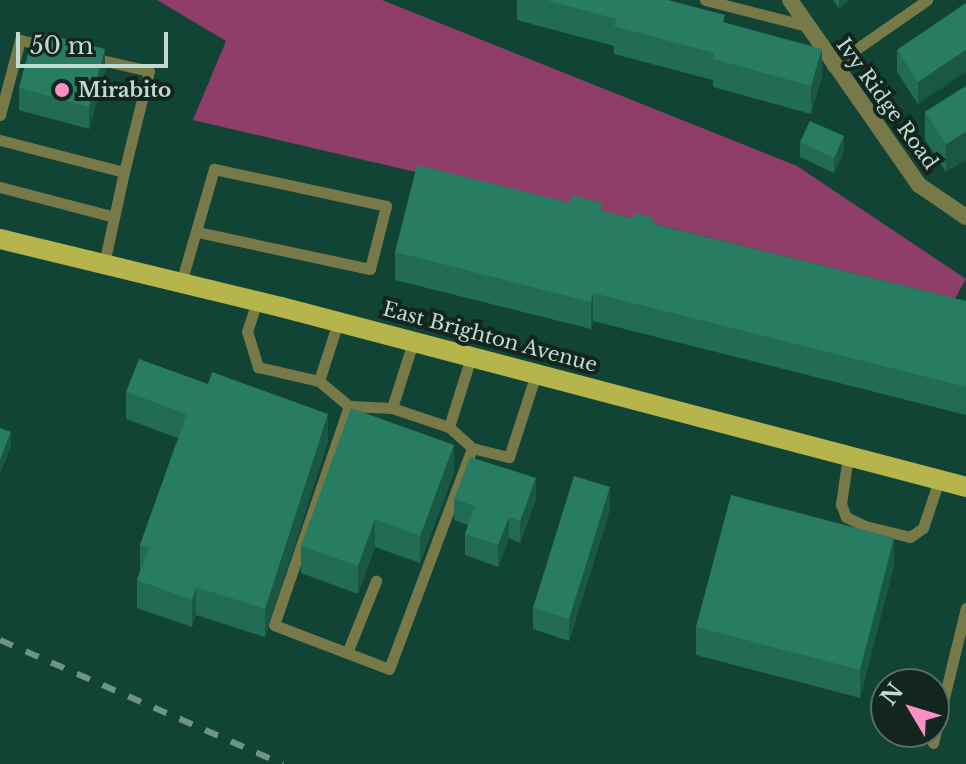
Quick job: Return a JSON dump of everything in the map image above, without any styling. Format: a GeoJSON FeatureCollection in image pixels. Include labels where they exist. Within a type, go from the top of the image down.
{"type":"FeatureCollection","features":[{"type":"Feature","properties":{"kind":"main road","name":"East Brighton Avenue"},"geometry":{"type":"LineString","coordinates":[[0,239],[257,301],[966,487]]}},
{"type":"Feature","properties":{"kind":"street","name":"Ivy Ridge Road"},"geometry":{"type":"LineString","coordinates":[[790,0],[832,66],[919,185],[966,217]]}},
{"type":"Feature","properties":{"kind":"lane"},"geometry":{"type":"LineString","coordinates":[[705,0],[807,26]]}},
{"type":"Feature","properties":{"kind":"lane"},"geometry":{"type":"LineString","coordinates":[[832,66],[927,0]]}},
{"type":"Feature","properties":{"kind":"lane"},"geometry":{"type":"LineString","coordinates":[[0,115],[20,40],[63,51]]}},
{"type":"Feature","properties":{"kind":"lane"},"geometry":{"type":"LineString","coordinates":[[77,54],[149,71],[104,264]]}},
{"type":"Feature","properties":{"kind":"lane"},"geometry":{"type":"LineString","coordinates":[[0,140],[32,154],[80,167],[124,172]]}},
{"type":"Feature","properties":{"kind":"lane"},"geometry":{"type":"LineString","coordinates":[[181,283],[214,169],[386,206],[370,269],[197,232]]}},
{"type":"Feature","properties":{"kind":"lane"},"geometry":{"type":"LineString","coordinates":[[0,187],[23,188],[50,195],[114,217]]}},
{"type":"Feature","properties":{"kind":"lane"},"geometry":{"type":"LineString","coordinates":[[257,301],[247,331],[258,367],[319,381],[349,406],[392,408],[449,427],[472,448],[509,457],[536,374]]}},
{"type":"Feature","properties":{"kind":"lane"},"geometry":{"type":"LineString","coordinates":[[319,381],[338,322]]}},
{"type":"Feature","properties":{"kind":"lane"},"geometry":{"type":"LineString","coordinates":[[392,408],[413,342]]}},
{"type":"Feature","properties":{"kind":"lane"},"geometry":{"type":"LineString","coordinates":[[449,427],[471,357]]}},
{"type":"Feature","properties":{"kind":"lane"},"geometry":{"type":"LineString","coordinates":[[349,406],[274,625],[389,669],[472,448]]}},
{"type":"Feature","properties":{"kind":"lane"},"geometry":{"type":"LineString","coordinates":[[848,456],[841,504],[846,517],[865,526],[910,537],[923,528],[939,480]]}},
{"type":"Feature","properties":{"kind":"lane"},"geometry":{"type":"LineString","coordinates":[[347,653],[376,581]]}},
{"type":"Feature","properties":{"kind":"lane"},"geometry":{"type":"LineString","coordinates":[[950,673],[966,608]]}},
{"type":"Feature","properties":{"kind":"shaded area"},"geometry":{"type":"Polygon","coordinates":[[[157,0],[382,0],[797,166],[966,279],[945,316],[622,220],[193,120],[226,41],[157,0]]]}},
{"type":"Feature","properties":{"kind":"building"},"geometry":{"type":"Polygon","coordinates":[[[546,0],[668,0],[725,15],[723,22],[822,49],[811,86],[713,59],[714,53],[614,26],[616,19],[546,0]]]}},
{"type":"Feature","properties":{"kind":"building"},"geometry":{"type":"Polygon","coordinates":[[[966,3],[966,50],[918,82],[897,50],[966,3]]]}},
{"type":"Feature","properties":{"kind":"building"},"geometry":{"type":"Polygon","coordinates":[[[34,31],[105,49],[89,107],[19,88],[34,31]]]}},
{"type":"Feature","properties":{"kind":"building"},"geometry":{"type":"Polygon","coordinates":[[[966,86],[966,132],[946,144],[925,112],[966,86]]]}},
{"type":"Feature","properties":{"kind":"building"},"geometry":{"type":"Polygon","coordinates":[[[810,121],[844,136],[834,158],[800,142],[810,121]]]}},
{"type":"Feature","properties":{"kind":"building"},"geometry":{"type":"Polygon","coordinates":[[[417,165],[570,203],[572,195],[603,203],[600,210],[633,219],[635,213],[654,218],[652,224],[966,301],[966,387],[593,293],[591,302],[395,252],[417,165]]]}},
{"type":"Feature","properties":{"kind":"building"},"geometry":{"type":"Polygon","coordinates":[[[139,359],[208,384],[212,372],[328,414],[265,609],[196,587],[192,600],[137,580],[149,548],[140,545],[187,414],[126,392],[139,359]]]}},
{"type":"Feature","properties":{"kind":"building"},"geometry":{"type":"Polygon","coordinates":[[[351,408],[454,445],[420,536],[375,519],[358,566],[301,546],[351,408]]]}},
{"type":"Feature","properties":{"kind":"building"},"geometry":{"type":"Polygon","coordinates":[[[0,428],[11,432],[0,460],[0,428]]]}},
{"type":"Feature","properties":{"kind":"building"},"geometry":{"type":"Polygon","coordinates":[[[470,457],[536,478],[520,521],[509,517],[498,545],[465,534],[475,506],[454,499],[470,457]]]}},
{"type":"Feature","properties":{"kind":"building"},"geometry":{"type":"Polygon","coordinates":[[[574,476],[610,487],[569,619],[533,608],[574,476]]]}},
{"type":"Feature","properties":{"kind":"building"},"geometry":{"type":"Polygon","coordinates":[[[731,495],[894,538],[860,670],[696,627],[731,495]]]}},
{"type":"Feature","properties":{"kind":"railway"},"geometry":{"type":"LineString","coordinates":[[0,640],[283,764]]}},
{"type":"Feature","properties":{"kind":"place","name":"Mirabito"},"geometry":{"type":"Point","coordinates":[62,90]}}]}
